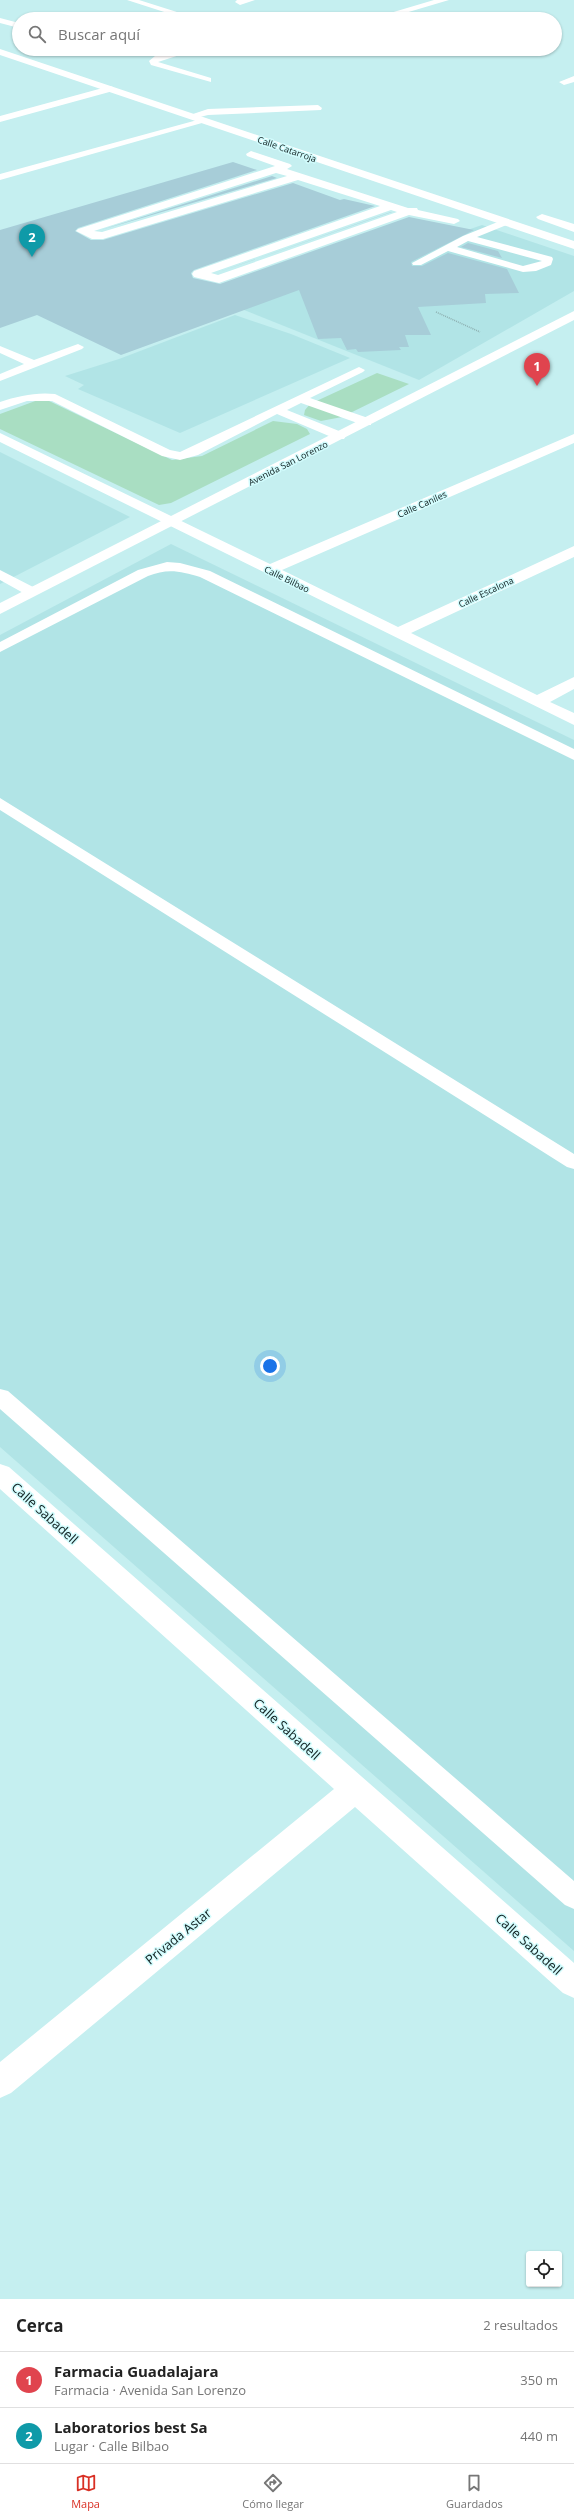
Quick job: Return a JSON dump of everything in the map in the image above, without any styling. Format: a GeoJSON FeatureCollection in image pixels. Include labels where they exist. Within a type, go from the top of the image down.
{"type":"FeatureCollection","features":[{"type":"Feature","properties":{"kind":"street"},"geometry":{"type":"LineString","coordinates":[[400,12],[444,0]]}},
{"type":"Feature","properties":{"kind":"street","name":"Calle Catarroja"},"geometry":{"type":"LineString","coordinates":[[0,52],[574,246]]}},
{"type":"Feature","properties":{"kind":"street"},"geometry":{"type":"LineString","coordinates":[[251,154],[299,176],[409,212],[454,221]]}},
{"type":"Feature","properties":{"kind":"street"},"geometry":{"type":"LineString","coordinates":[[299,176],[103,235],[96,236],[82,231],[281,167],[314,158]]}},
{"type":"Feature","properties":{"kind":"street"},"geometry":{"type":"LineString","coordinates":[[392,206],[198,274],[220,279],[440,200]]}},
{"type":"Feature","properties":{"kind":"street"},"geometry":{"type":"LineString","coordinates":[[542,217],[574,228]]}},
{"type":"Feature","properties":{"kind":"street","name":"Avenida San Lorenzo"},"geometry":{"type":"LineString","coordinates":[[0,609],[173,522],[574,315]]}},
{"type":"Feature","properties":{"kind":"street","name":"Calle Bilbao"},"geometry":{"type":"LineString","coordinates":[[0,437],[574,720]]}},
{"type":"Feature","properties":{"kind":"street","name":"Calle Caniles"},"geometry":{"type":"LineString","coordinates":[[270,570],[574,438]]}},
{"type":"Feature","properties":{"kind":"street","name":"Calle Escalona"},"geometry":{"type":"LineString","coordinates":[[398,633],[574,551]]}},
{"type":"Feature","properties":{"kind":"street"},"geometry":{"type":"LineString","coordinates":[[537,702],[574,682]]}},
{"type":"Feature","properties":{"kind":"street","name":"Calle Sabadell"},"geometry":{"type":"LineString","coordinates":[[0,1474],[574,1983]]}},
{"type":"Feature","properties":{"kind":"street","name":"Privada Astar"},"geometry":{"type":"LineString","coordinates":[[0,2082],[355,1789]]}},
{"type":"Feature","properties":{"kind":"lane"},"geometry":{"type":"LineString","coordinates":[[131,0],[171,12]]}},
{"type":"Feature","properties":{"kind":"lane"},"geometry":{"type":"LineString","coordinates":[[0,20],[12,24]]}},
{"type":"Feature","properties":{"kind":"lane"},"geometry":{"type":"LineString","coordinates":[[166,56],[153,61],[154,64],[208,80]]}},
{"type":"Feature","properties":{"kind":"lane"},"geometry":{"type":"LineString","coordinates":[[0,119],[110,89]]}},
{"type":"Feature","properties":{"kind":"lane"},"geometry":{"type":"LineString","coordinates":[[192,116],[208,112],[318,108]]}},
{"type":"Feature","properties":{"kind":"lane"},"geometry":{"type":"LineString","coordinates":[[0,177],[204,121]]}},
{"type":"Feature","properties":{"kind":"lane"},"geometry":{"type":"LineString","coordinates":[[417,264],[467,238],[505,222]]}},
{"type":"Feature","properties":{"kind":"lane"},"geometry":{"type":"LineString","coordinates":[[448,248],[523,269],[532,269],[547,263],[548,259],[467,238]]}},
{"type":"Feature","properties":{"kind":"lane"},"geometry":{"type":"LineString","coordinates":[[2,376],[78,347]]}},
{"type":"Feature","properties":{"kind":"lane"},"geometry":{"type":"LineString","coordinates":[[0,349],[34,364]]}},
{"type":"Feature","properties":{"kind":"lane"},"geometry":{"type":"LineString","coordinates":[[0,406],[19,399],[40,395],[55,398],[166,453],[180,456],[194,452],[359,370]]}},
{"type":"Feature","properties":{"kind":"lane"},"geometry":{"type":"LineString","coordinates":[[301,399],[368,422]]}},
{"type":"Feature","properties":{"kind":"lane"},"geometry":{"type":"LineString","coordinates":[[277,410],[340,436]]}},
{"type":"Feature","properties":{"kind":"lane"},"geometry":{"type":"LineString","coordinates":[[0,648],[142,573],[161,565],[179,566],[205,574],[574,755]]}},
{"type":"Feature","properties":{"kind":"lane"},"geometry":{"type":"LineString","coordinates":[[0,574],[32,592]]}},
{"type":"Feature","properties":{"kind":"lane"},"geometry":{"type":"LineString","coordinates":[[0,803],[574,1163]]}},
{"type":"Feature","properties":{"kind":"lane"},"geometry":{"type":"LineString","coordinates":[[0,1397],[574,1897]]}},
{"type":"Feature","properties":{"kind":"path"},"geometry":{"type":"LineString","coordinates":[[436,312],[461,325],[519,344]]}},
{"type":"Feature","properties":{"kind":"shaded area"},"geometry":{"type":"Polygon","coordinates":[[[482,225],[574,256],[574,291],[419,380],[239,308],[482,225]]]}},
{"type":"Feature","properties":{"kind":"shaded area"},"geometry":{"type":"Polygon","coordinates":[[[235,315],[291,334],[350,358],[180,433],[78,389],[84,385],[65,376],[119,359],[235,315]]]}},
{"type":"Feature","properties":{"kind":"shaded area"},"geometry":{"type":"Polygon","coordinates":[[[0,452],[130,517],[0,584],[0,452]]]}},
{"type":"Feature","properties":{"kind":"shaded area"},"geometry":{"type":"Polygon","coordinates":[[[171,544],[574,740],[574,1951],[0,1447],[0,635],[171,544]]]}},
{"type":"Feature","properties":{"kind":"green space"},"geometry":{"type":"Polygon","coordinates":[[[377,373],[409,384],[342,417],[321,421],[304,415],[305,410],[310,404],[377,373]]]}},
{"type":"Feature","properties":{"kind":"green space"},"geometry":{"type":"Polygon","coordinates":[[[38,400],[47,400],[172,460],[202,456],[273,421],[297,424],[307,429],[310,434],[171,503],[159,505],[0,429],[0,414],[38,400]]]}},
{"type":"Feature","properties":{"kind":"building"},"geometry":{"type":"Polygon","coordinates":[[[233,162],[257,170],[78,228],[75,231],[91,240],[103,240],[293,183],[340,200],[344,199],[375,206],[194,270],[191,273],[193,278],[220,284],[409,217],[474,230],[411,262],[412,266],[422,266],[448,253],[507,269],[519,293],[485,294],[486,303],[418,307],[431,335],[405,335],[409,347],[399,347],[401,350],[358,352],[356,349],[347,350],[341,338],[318,339],[299,290],[121,355],[37,315],[0,328],[0,230],[233,162]]]}},
{"type":"Feature","properties":{"kind":"building"},"geometry":{"type":"Polygon","coordinates":[[[272,176],[277,178],[101,230],[272,176]]]}},
{"type":"Feature","properties":{"kind":"building"},"geometry":{"type":"Polygon","coordinates":[[[391,212],[392,212],[216,273],[391,212]]]}},
{"type":"Feature","properties":{"kind":"building"},"geometry":{"type":"Polygon","coordinates":[[[468,243],[498,251],[502,258],[461,247],[468,243]]]}},
{"type":"Feature","properties":{"kind":"place","name":"Laboratorios best Sa"},"geometry":{"type":"Point","coordinates":[32,257]}},
{"type":"Feature","properties":{"kind":"place","name":"Farmacia Guadalajara"},"geometry":{"type":"Point","coordinates":[537,386]}}]}
